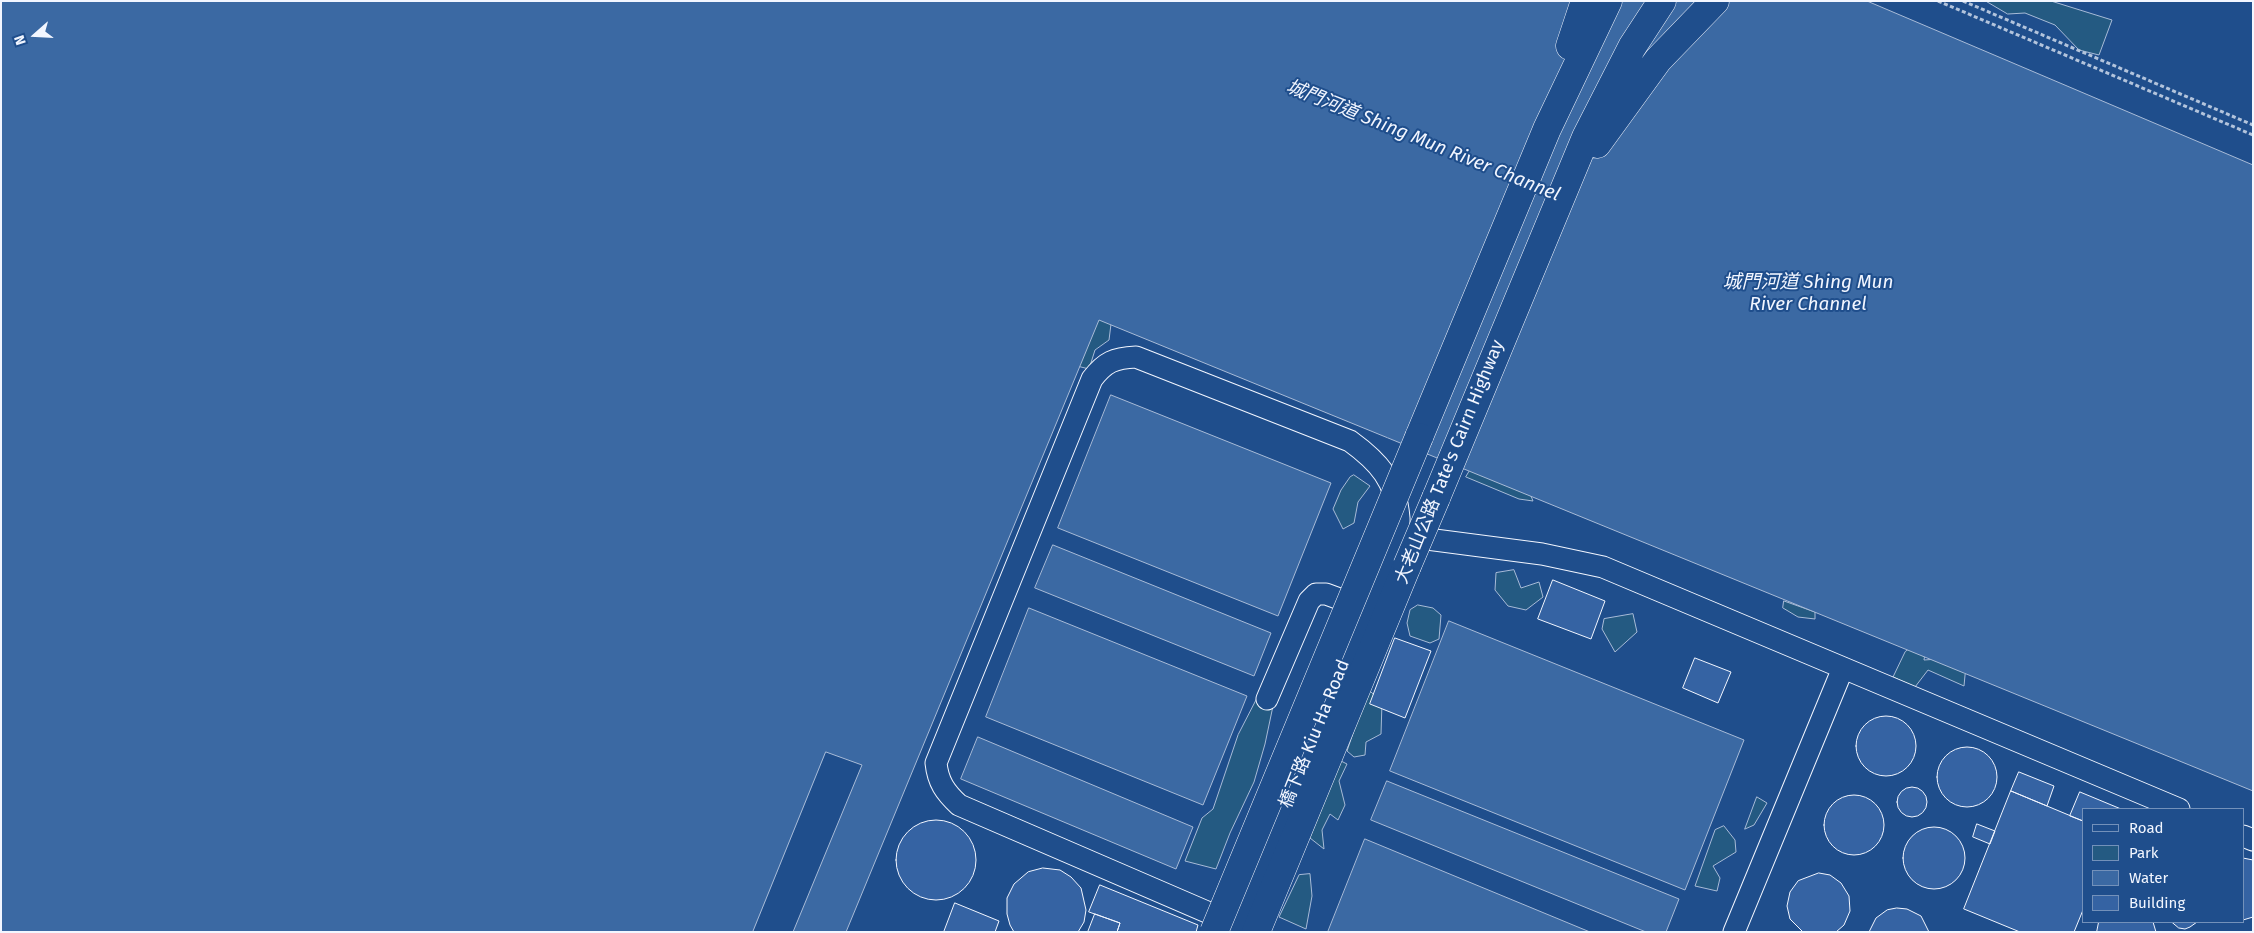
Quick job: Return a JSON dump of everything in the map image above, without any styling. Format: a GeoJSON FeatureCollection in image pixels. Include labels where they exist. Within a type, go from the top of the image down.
{"type":"FeatureCollection","features":[{"type":"Feature","properties":{"kind":"highway"},"geometry":{"type":"LineString","coordinates":[[1547,129],[1574,31],[1585,1]]}},
{"type":"Feature","properties":{"kind":"highway","name":"大老山公路 Tate's Cairn Highway"},"geometry":{"type":"LineString","coordinates":[[1235,930],[1547,129],[1608,1]]}},
{"type":"Feature","properties":{"kind":"highway","name":"大老山公路 Tate's Cairn Highway"},"geometry":{"type":"LineString","coordinates":[[1235,930],[1568,183],[1586,137],[1632,47],[1662,1]]}},
{"type":"Feature","properties":{"kind":"highway"},"geometry":{"type":"LineString","coordinates":[[1568,183],[1658,60],[1715,1]]}},
{"type":"Feature","properties":{"kind":"lane"},"geometry":{"type":"LineString","coordinates":[[1235,930],[959,805],[946,793],[938,778],[936,763],[1092,379],[1102,366],[1120,358],[1136,357],[1350,441],[1373,458],[1390,480],[1399,518],[1397,535],[1542,554],[1603,567],[2177,808]]}},
{"type":"Feature","properties":{"kind":"lane","name":"橋下路 Kiu Ha Road"},"geometry":{"type":"LineString","coordinates":[[1235,930],[1397,535]]}},
{"type":"Feature","properties":{"kind":"lane"},"geometry":{"type":"LineString","coordinates":[[1267,699],[1309,601],[1316,594],[1326,594],[1367,609]]}},
{"type":"Feature","properties":{"kind":"lane"},"geometry":{"type":"LineString","coordinates":[[1734,932],[1843,668]]}},
{"type":"Feature","properties":{"kind":"path"},"geometry":{"type":"LineString","coordinates":[[1938,1],[2253,135]]}},
{"type":"Feature","properties":{"kind":"path"},"geometry":{"type":"LineString","coordinates":[[1963,1],[2253,125]]}},
{"type":"Feature","properties":{"kind":"green space"},"geometry":{"type":"Polygon","coordinates":[[[1986,1],[2051,1],[2112,20],[2099,55],[2079,50],[2055,25],[2025,13],[2008,14],[1986,1]]]}},
{"type":"Feature","properties":{"kind":"green space"},"geometry":{"type":"Polygon","coordinates":[[[1098,305],[1111,324],[1109,340],[1095,350],[1089,369],[1073,365],[1098,305]]]}},
{"type":"Feature","properties":{"kind":"green space"},"geometry":{"type":"Polygon","coordinates":[[[1477,459],[1531,496],[1533,501],[1519,499],[1466,477],[1477,459]]]}},
{"type":"Feature","properties":{"kind":"green space"},"geometry":{"type":"Polygon","coordinates":[[[1354,475],[1370,486],[1358,502],[1354,523],[1343,529],[1333,509],[1341,490],[1350,477],[1354,475]]]}},
{"type":"Feature","properties":{"kind":"green space"},"geometry":{"type":"Polygon","coordinates":[[[1514,570],[1521,588],[1539,582],[1543,597],[1526,610],[1508,606],[1495,590],[1496,573],[1514,570]]]}},
{"type":"Feature","properties":{"kind":"green space"},"geometry":{"type":"Polygon","coordinates":[[[1784,601],[1815,612],[1815,619],[1798,617],[1783,608],[1784,601]]]}},
{"type":"Feature","properties":{"kind":"green space"},"geometry":{"type":"Polygon","coordinates":[[[1418,605],[1433,608],[1441,615],[1439,639],[1430,643],[1410,636],[1407,623],[1410,610],[1418,605]]]}},
{"type":"Feature","properties":{"kind":"green space"},"geometry":{"type":"Polygon","coordinates":[[[1633,614],[1637,632],[1615,652],[1602,629],[1604,619],[1633,614]]]}},
{"type":"Feature","properties":{"kind":"green space"},"geometry":{"type":"Polygon","coordinates":[[[1917,643],[1926,647],[1924,660],[1953,658],[1966,665],[1964,686],[1928,670],[1915,687],[1893,677],[1905,652],[1917,643]]]}},
{"type":"Feature","properties":{"kind":"green space"},"geometry":{"type":"Polygon","coordinates":[[[1261,691],[1273,706],[1265,744],[1254,782],[1230,833],[1216,869],[1185,861],[1202,818],[1213,809],[1238,735],[1261,691]]]}},
{"type":"Feature","properties":{"kind":"green space"},"geometry":{"type":"Polygon","coordinates":[[[1371,692],[1382,702],[1381,734],[1366,742],[1365,755],[1354,757],[1347,751],[1366,695],[1371,692]]]}},
{"type":"Feature","properties":{"kind":"green space"},"geometry":{"type":"Polygon","coordinates":[[[1341,761],[1347,764],[1339,781],[1345,805],[1338,820],[1330,814],[1322,830],[1324,849],[1310,838],[1341,761]]]}},
{"type":"Feature","properties":{"kind":"green space"},"geometry":{"type":"Polygon","coordinates":[[[1757,797],[1767,803],[1754,825],[1745,829],[1757,797]]]}},
{"type":"Feature","properties":{"kind":"green space"},"geometry":{"type":"Polygon","coordinates":[[[1724,826],[1735,840],[1736,852],[1713,866],[1720,878],[1717,891],[1695,886],[1715,830],[1724,826]]]}},
{"type":"Feature","properties":{"kind":"green space"},"geometry":{"type":"Polygon","coordinates":[[[1310,874],[1312,896],[1306,929],[1279,917],[1299,875],[1310,874]]]}},
{"type":"Feature","properties":{"kind":"water","name":"城門河道 Shing Mun River Channel"},"geometry":{"type":"Polygon","coordinates":[[[1,1],[1867,1],[2253,165],[2253,791],[1099,320],[846,932],[1,932],[1,1]]]}},
{"type":"Feature","properties":{"kind":"water"},"geometry":{"type":"Polygon","coordinates":[[[1111,395],[1331,483],[1278,616],[1058,528],[1111,395]]]}},
{"type":"Feature","properties":{"kind":"water"},"geometry":{"type":"Polygon","coordinates":[[[1053,545],[1271,633],[1254,676],[1035,588],[1053,545]]]}},
{"type":"Feature","properties":{"kind":"water"},"geometry":{"type":"Polygon","coordinates":[[[1029,608],[1247,696],[1203,805],[986,717],[1029,608]]]}},
{"type":"Feature","properties":{"kind":"water"},"geometry":{"type":"Polygon","coordinates":[[[1449,621],[1744,740],[1685,890],[1390,771],[1449,621]]]}},
{"type":"Feature","properties":{"kind":"water"},"geometry":{"type":"Polygon","coordinates":[[[978,737],[1193,827],[1176,869],[961,779],[978,737]]]}},
{"type":"Feature","properties":{"kind":"water"},"geometry":{"type":"Polygon","coordinates":[[[1387,781],[1679,899],[1666,932],[1646,932],[1371,820],[1387,781]]]}},
{"type":"Feature","properties":{"kind":"water"},"geometry":{"type":"Polygon","coordinates":[[[1365,839],[1590,932],[1328,932],[1365,839]]]}},
{"type":"Feature","properties":{"kind":"pier"},"geometry":{"type":"Polygon","coordinates":[[[826,752],[862,765],[793,932],[753,932],[826,752]]]}},
{"type":"Feature","properties":{"kind":"building"},"geometry":{"type":"Polygon","coordinates":[[[1553,580],[1605,601],[1591,639],[1538,619],[1553,580]]]}},
{"type":"Feature","properties":{"kind":"building"},"geometry":{"type":"Polygon","coordinates":[[[1395,638],[1431,651],[1405,718],[1370,704],[1395,638]]]}},
{"type":"Feature","properties":{"kind":"building"},"geometry":{"type":"Polygon","coordinates":[[[1695,658],[1731,672],[1718,703],[1683,688],[1695,658]]]}},
{"type":"Feature","properties":{"kind":"building"},"geometry":{"type":"Polygon","coordinates":[[[1880,716],[1892,716],[1903,721],[1911,729],[1916,740],[1914,758],[1903,771],[1892,776],[1880,776],[1869,771],[1861,763],[1856,752],[1856,740],[1861,729],[1869,721],[1880,716]]]}},
{"type":"Feature","properties":{"kind":"building"},"geometry":{"type":"Polygon","coordinates":[[[1961,747],[1973,747],[1984,752],[1992,760],[1997,771],[1995,789],[1984,802],[1973,807],[1961,807],[1950,802],[1942,794],[1937,783],[1937,771],[1942,760],[1950,752],[1961,747]]]}},
{"type":"Feature","properties":{"kind":"building"},"geometry":{"type":"Polygon","coordinates":[[[2019,772],[2054,786],[2047,806],[2011,791],[2019,772]]]}},
{"type":"Feature","properties":{"kind":"building"},"geometry":{"type":"Polygon","coordinates":[[[1912,787],[1923,791],[1927,802],[1923,813],[1912,817],[1901,813],[1897,802],[1901,791],[1912,787]]]}},
{"type":"Feature","properties":{"kind":"building"},"geometry":{"type":"Polygon","coordinates":[[[2011,791],[2082,821],[2082,912],[2074,932],[2020,932],[1964,909],[2011,791]]]}},
{"type":"Feature","properties":{"kind":"building"},"geometry":{"type":"Polygon","coordinates":[[[2080,792],[2119,808],[2082,808],[2082,821],[2070,816],[2080,792]]]}},
{"type":"Feature","properties":{"kind":"building"},"geometry":{"type":"Polygon","coordinates":[[[1854,795],[1871,800],[1879,808],[1884,825],[1879,842],[1871,850],[1854,855],[1837,850],[1829,842],[1824,825],[1829,808],[1837,800],[1854,795]]]}},
{"type":"Feature","properties":{"kind":"building"},"geometry":{"type":"Polygon","coordinates":[[[936,820],[951,823],[964,832],[973,845],[976,860],[973,875],[964,888],[951,897],[936,900],[921,897],[908,888],[899,875],[896,860],[899,845],[908,832],[921,823],[936,820]]]}},
{"type":"Feature","properties":{"kind":"building"},"geometry":{"type":"Polygon","coordinates":[[[1977,824],[1995,831],[1990,844],[1973,837],[1977,824]]]}},
{"type":"Feature","properties":{"kind":"building"},"geometry":{"type":"Polygon","coordinates":[[[1934,827],[1946,830],[1956,836],[1962,846],[1965,858],[1962,870],[1956,880],[1946,886],[1934,889],[1922,886],[1912,880],[1906,870],[1903,858],[1906,846],[1912,836],[1922,830],[1934,827]]]}},
{"type":"Feature","properties":{"kind":"building"},"geometry":{"type":"Polygon","coordinates":[[[2244,858],[2253,860],[2253,917],[2244,920],[2244,858]]]}},
{"type":"Feature","properties":{"kind":"building"},"geometry":{"type":"Polygon","coordinates":[[[1043,868],[1060,870],[1071,877],[1081,888],[1086,910],[1084,922],[1078,932],[1014,932],[1010,925],[1007,914],[1007,898],[1014,884],[1028,872],[1043,868]]]}},
{"type":"Feature","properties":{"kind":"building"},"geometry":{"type":"Polygon","coordinates":[[[1819,873],[1830,875],[1841,883],[1849,896],[1850,911],[1844,925],[1836,932],[1803,932],[1790,919],[1787,906],[1790,892],[1798,881],[1819,873]]]}},
{"type":"Feature","properties":{"kind":"building"},"geometry":{"type":"Polygon","coordinates":[[[1100,885],[1198,925],[1196,932],[1117,932],[1120,923],[1089,912],[1100,885]]]}},
{"type":"Feature","properties":{"kind":"building"},"geometry":{"type":"Polygon","coordinates":[[[955,903],[999,921],[995,932],[944,932],[955,903]]]}},
{"type":"Feature","properties":{"kind":"building"},"geometry":{"type":"Polygon","coordinates":[[[1907,909],[1921,916],[1929,932],[1869,932],[1876,918],[1887,910],[1907,909]]]}},
{"type":"Feature","properties":{"kind":"building"},"geometry":{"type":"Polygon","coordinates":[[[1095,914],[1120,923],[1117,932],[1088,932],[1095,914]]]}},
{"type":"Feature","properties":{"kind":"building"},"geometry":{"type":"Polygon","coordinates":[[[2099,923],[2153,923],[2156,932],[2097,932],[2099,923]]]}},
{"type":"Feature","properties":{"kind":"building"},"geometry":{"type":"Polygon","coordinates":[[[2173,923],[2196,923],[2185,929],[2179,928],[2173,923]]]}}]}
